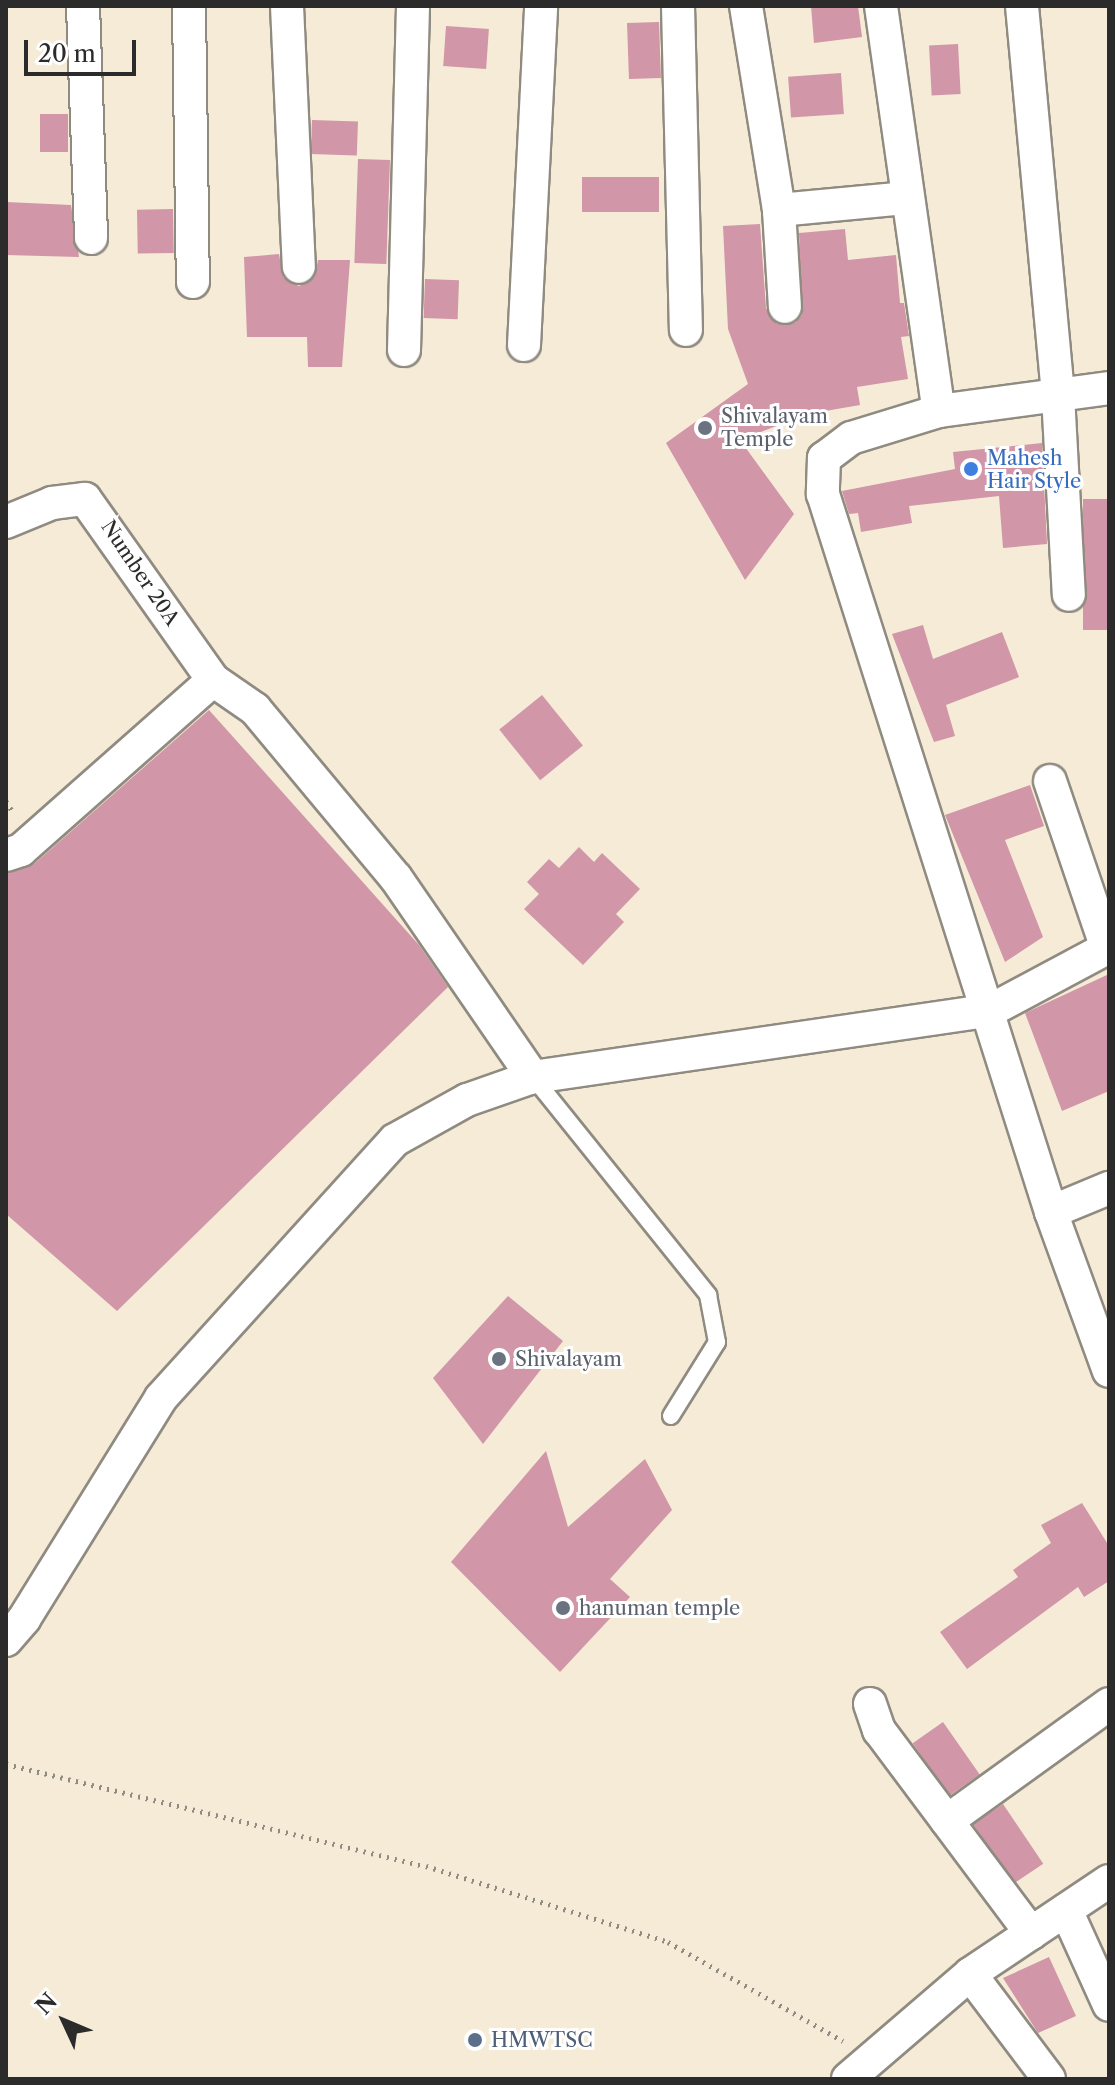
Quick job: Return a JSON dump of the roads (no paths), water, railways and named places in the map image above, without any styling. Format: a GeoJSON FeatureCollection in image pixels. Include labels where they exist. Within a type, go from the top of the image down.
{"type":"FeatureCollection","features":[{"type":"Feature","properties":{"kind":"street"},"geometry":{"type":"LineString","coordinates":[[83,6],[91,238]]}},
{"type":"Feature","properties":{"kind":"street"},"geometry":{"type":"LineString","coordinates":[[189,6],[193,282]]}},
{"type":"Feature","properties":{"kind":"street"},"geometry":{"type":"LineString","coordinates":[[287,6],[299,267]]}},
{"type":"Feature","properties":{"kind":"street"},"geometry":{"type":"LineString","coordinates":[[404,350],[413,6]]}},
{"type":"Feature","properties":{"kind":"street"},"geometry":{"type":"LineString","coordinates":[[524,345],[541,6]]}},
{"type":"Feature","properties":{"kind":"street"},"geometry":{"type":"LineString","coordinates":[[678,6],[686,330]]}},
{"type":"Feature","properties":{"kind":"street"},"geometry":{"type":"LineString","coordinates":[[746,6],[779,210],[785,307]]}},
{"type":"Feature","properties":{"kind":"street"},"geometry":{"type":"LineString","coordinates":[[881,6],[939,411]]}},
{"type":"Feature","properties":{"kind":"street"},"geometry":{"type":"LineString","coordinates":[[1022,6],[1058,395],[1069,595]]}},
{"type":"Feature","properties":{"kind":"street"},"geometry":{"type":"LineString","coordinates":[[779,210],[907,198]]}},
{"type":"Feature","properties":{"kind":"street"},"geometry":{"type":"LineString","coordinates":[[1109,388],[939,411],[851,438],[824,458],[823,494],[991,1010],[1051,1212],[1109,1371]]}},
{"type":"Feature","properties":{"kind":"street","name":"Number 20A"},"geometry":{"type":"LineString","coordinates":[[6,522],[52,503],[85,499],[213,680]]}},
{"type":"Feature","properties":{"kind":"street"},"geometry":{"type":"LineString","coordinates":[[6,855],[21,850],[213,680],[255,709],[396,878],[533,1077]]}},
{"type":"Feature","properties":{"kind":"street"},"geometry":{"type":"LineString","coordinates":[[6,1640],[24,1619],[161,1398],[395,1140],[467,1100],[533,1077],[991,1010],[1108,947],[1050,781]]}},
{"type":"Feature","properties":{"kind":"street"},"geometry":{"type":"LineString","coordinates":[[1051,1212],[1109,1188]]}},
{"type":"Feature","properties":{"kind":"street"},"geometry":{"type":"LineString","coordinates":[[870,1704],[879,1730],[1031,1933]]}},
{"type":"Feature","properties":{"kind":"street"},"geometry":{"type":"LineString","coordinates":[[947,1821],[1109,1704]]}},
{"type":"Feature","properties":{"kind":"street"},"geometry":{"type":"LineString","coordinates":[[848,2079],[970,1974],[1109,1881]]}},
{"type":"Feature","properties":{"kind":"street"},"geometry":{"type":"LineString","coordinates":[[1066,1910],[1105,1989]]}},
{"type":"Feature","properties":{"kind":"street"},"geometry":{"type":"LineString","coordinates":[[970,1974],[1049,2079]]}},
{"type":"Feature","properties":{"kind":"lane"},"geometry":{"type":"LineString","coordinates":[[533,1077],[687,1265],[712,1305],[717,1342],[671,1416]]}},
{"type":"Feature","properties":{"kind":"place","name":"Shivalayam Temple"},"geometry":{"type":"Point","coordinates":[705,428]}},
{"type":"Feature","properties":{"kind":"place","name":"Mahesh Hair Style"},"geometry":{"type":"Point","coordinates":[971,469]}},
{"type":"Feature","properties":{"kind":"place","name":"Shivalayam"},"geometry":{"type":"Point","coordinates":[499,1359]}},
{"type":"Feature","properties":{"kind":"place","name":"hanuman temple"},"geometry":{"type":"Point","coordinates":[563,1608]}},
{"type":"Feature","properties":{"kind":"place","name":"HMWTSC"},"geometry":{"type":"Point","coordinates":[475,2040]}}]}
